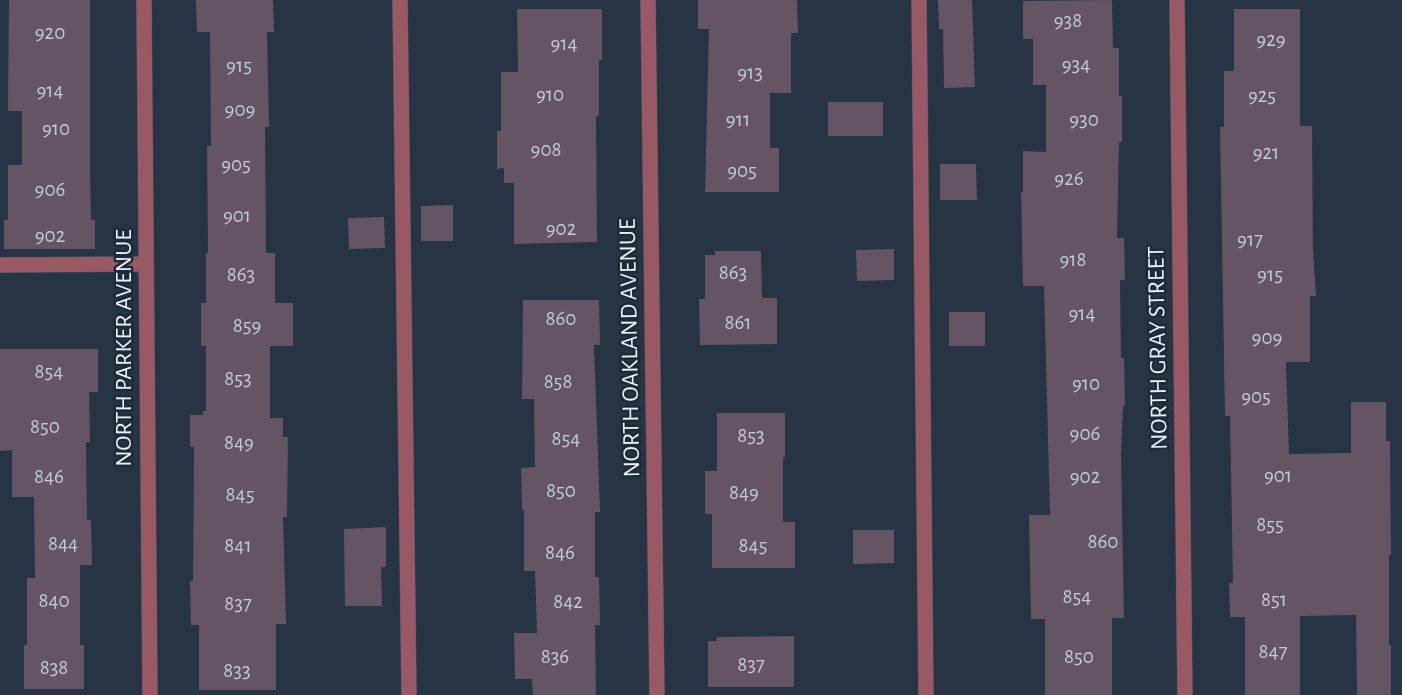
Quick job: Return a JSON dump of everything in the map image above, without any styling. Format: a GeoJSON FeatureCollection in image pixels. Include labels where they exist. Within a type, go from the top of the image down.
{"type":"FeatureCollection","features":[{"type":"Feature","properties":{"kind":"street","name":"NORTH PARKER AVENUE"},"geometry":{"type":"LineString","coordinates":[[144,0],[150,695]]}},
{"type":"Feature","properties":{"kind":"street"},"geometry":{"type":"LineString","coordinates":[[400,0],[409,695]]}},
{"type":"Feature","properties":{"kind":"street","name":"NORTH OAKLAND AVENUE"},"geometry":{"type":"LineString","coordinates":[[648,0],[657,695]]}},
{"type":"Feature","properties":{"kind":"street"},"geometry":{"type":"LineString","coordinates":[[919,0],[926,695]]}},
{"type":"Feature","properties":{"kind":"street","name":"NORTH GRAY STREET"},"geometry":{"type":"LineString","coordinates":[[1177,0],[1185,695]]}},
{"type":"Feature","properties":{"kind":"street"},"geometry":{"type":"LineString","coordinates":[[0,265],[146,264]]}},
{"type":"Feature","properties":{"kind":"building"},"geometry":{"type":"Polygon","coordinates":[[[9,0],[90,0],[91,220],[95,220],[95,249],[4,249],[4,220],[8,220],[8,165],[22,165],[22,111],[8,111],[9,0]]]}},
{"type":"Feature","properties":{"kind":"building"},"geometry":{"type":"Polygon","coordinates":[[[196,0],[273,0],[274,32],[267,32],[269,127],[265,127],[266,253],[275,253],[275,303],[293,303],[293,346],[270,346],[270,418],[283,418],[283,437],[288,437],[287,517],[283,517],[286,624],[276,624],[276,690],[199,690],[199,625],[191,625],[194,447],[190,447],[190,415],[203,415],[203,411],[206,411],[206,346],[201,346],[201,303],[206,303],[207,146],[211,146],[210,32],[197,32],[196,0]]]}},
{"type":"Feature","properties":{"kind":"building"},"geometry":{"type":"Polygon","coordinates":[[[698,0],[797,0],[798,33],[791,33],[791,93],[770,93],[770,148],[779,148],[779,192],[705,192],[709,29],[698,29],[698,0]]]}},
{"type":"Feature","properties":{"kind":"building"},"geometry":{"type":"Polygon","coordinates":[[[938,0],[972,0],[975,87],[944,88],[943,29],[939,29],[938,0]]]}},
{"type":"Feature","properties":{"kind":"building"},"geometry":{"type":"Polygon","coordinates":[[[1112,0],[1113,48],[1119,48],[1119,96],[1122,96],[1117,238],[1124,238],[1125,280],[1120,280],[1121,358],[1124,358],[1125,406],[1123,406],[1121,454],[1124,618],[1112,618],[1112,695],[1045,695],[1045,619],[1031,619],[1029,515],[1050,515],[1044,286],[1023,286],[1021,192],[1023,192],[1023,151],[1046,152],[1046,85],[1033,85],[1033,39],[1023,39],[1023,1],[1112,0]]]}},
{"type":"Feature","properties":{"kind":"building"},"geometry":{"type":"Polygon","coordinates":[[[517,9],[602,9],[599,116],[596,116],[597,242],[514,244],[514,183],[504,183],[504,168],[497,169],[497,131],[501,131],[501,72],[518,72],[517,9]]]}},
{"type":"Feature","properties":{"kind":"building"},"geometry":{"type":"Polygon","coordinates":[[[1234,9],[1300,9],[1300,126],[1312,126],[1313,251],[1316,296],[1310,296],[1310,362],[1286,362],[1289,454],[1351,453],[1351,402],[1386,402],[1386,441],[1390,441],[1389,645],[1391,645],[1391,695],[1357,695],[1356,615],[1300,616],[1300,695],[1245,695],[1245,617],[1230,617],[1229,583],[1233,583],[1230,416],[1225,416],[1220,127],[1224,127],[1224,71],[1234,71],[1234,9]]]}},
{"type":"Feature","properties":{"kind":"building"},"geometry":{"type":"Polygon","coordinates":[[[828,102],[883,102],[883,136],[828,136],[828,102]]]}},
{"type":"Feature","properties":{"kind":"building"},"geometry":{"type":"Polygon","coordinates":[[[940,164],[976,164],[977,200],[940,200],[940,164]]]}},
{"type":"Feature","properties":{"kind":"building"},"geometry":{"type":"Polygon","coordinates":[[[453,205],[453,241],[421,241],[421,206],[453,205]]]}},
{"type":"Feature","properties":{"kind":"building"},"geometry":{"type":"Polygon","coordinates":[[[384,217],[385,248],[349,249],[348,218],[384,217]]]}},
{"type":"Feature","properties":{"kind":"building"},"geometry":{"type":"Polygon","coordinates":[[[894,249],[894,280],[857,281],[856,250],[894,249]]]}},
{"type":"Feature","properties":{"kind":"building"},"geometry":{"type":"Polygon","coordinates":[[[715,251],[761,251],[762,298],[777,298],[777,344],[700,345],[699,299],[705,299],[705,255],[715,255],[715,251]]]}},
{"type":"Feature","properties":{"kind":"building"},"geometry":{"type":"Polygon","coordinates":[[[523,300],[599,300],[600,345],[594,345],[600,512],[595,512],[595,577],[599,577],[600,625],[595,625],[596,695],[533,695],[532,679],[515,679],[514,633],[537,633],[535,571],[524,571],[521,468],[535,467],[534,399],[522,399],[523,300]]]}},
{"type":"Feature","properties":{"kind":"building"},"geometry":{"type":"Polygon","coordinates":[[[949,312],[985,312],[985,346],[949,346],[949,312]]]}},
{"type":"Feature","properties":{"kind":"building"},"geometry":{"type":"Polygon","coordinates":[[[0,349],[98,349],[98,392],[89,392],[90,442],[86,442],[87,520],[91,520],[92,565],[80,565],[80,645],[84,645],[84,689],[24,689],[24,645],[27,645],[27,578],[35,578],[34,497],[12,497],[12,450],[0,451],[0,349]]]}},
{"type":"Feature","properties":{"kind":"building"},"geometry":{"type":"Polygon","coordinates":[[[717,413],[785,413],[783,522],[795,522],[795,568],[712,568],[712,514],[705,514],[705,471],[717,471],[717,413]]]}},
{"type":"Feature","properties":{"kind":"building"},"geometry":{"type":"Polygon","coordinates":[[[386,527],[386,567],[381,567],[382,606],[345,606],[344,529],[386,527]]]}},
{"type":"Feature","properties":{"kind":"building"},"geometry":{"type":"Polygon","coordinates":[[[853,530],[894,530],[894,563],[853,564],[853,530]]]}},
{"type":"Feature","properties":{"kind":"building"},"geometry":{"type":"Polygon","coordinates":[[[794,636],[794,687],[708,687],[708,641],[717,641],[717,637],[794,636]]]}}]}
